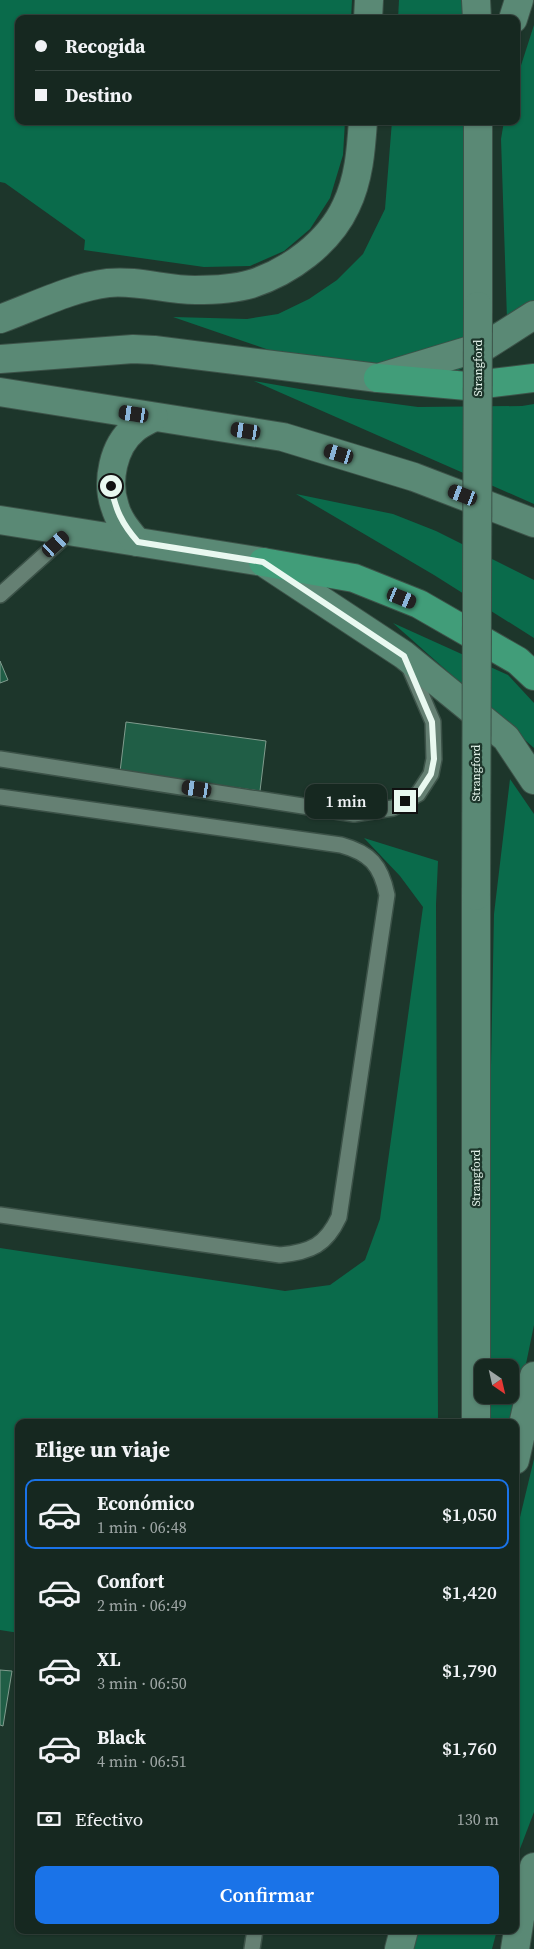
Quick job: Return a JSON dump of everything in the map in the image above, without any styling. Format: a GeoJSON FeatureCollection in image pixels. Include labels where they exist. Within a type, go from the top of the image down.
{"type":"FeatureCollection","features":[{"type":"Feature","properties":{"kind":"highway"},"geometry":{"type":"LineString","coordinates":[[378,378],[467,386],[534,378]]}},
{"type":"Feature","properties":{"kind":"highway"},"geometry":{"type":"LineString","coordinates":[[263,562],[354,578],[419,604],[518,661],[534,676]]}},
{"type":"Feature","properties":{"kind":"street"},"geometry":{"type":"LineString","coordinates":[[368,15],[369,0]]}},
{"type":"Feature","properties":{"kind":"street"},"geometry":{"type":"LineString","coordinates":[[476,0],[477,15]]}},
{"type":"Feature","properties":{"kind":"street"},"geometry":{"type":"LineString","coordinates":[[514,15],[519,0]]}},
{"type":"Feature","properties":{"kind":"street"},"geometry":{"type":"LineString","coordinates":[[0,319],[80,290],[107,283],[132,282],[193,290],[220,289],[251,284],[291,266],[323,240],[346,207],[361,160],[363,125]]}},
{"type":"Feature","properties":{"kind":"street","name":"Strangford"},"geometry":{"type":"LineString","coordinates":[[476,1419],[478,125]]}},
{"type":"Feature","properties":{"kind":"street"},"geometry":{"type":"LineString","coordinates":[[0,359],[132,349],[154,350],[378,378],[488,345],[534,315]]}},
{"type":"Feature","properties":{"kind":"street"},"geometry":{"type":"LineString","coordinates":[[0,392],[283,437],[414,476],[534,523]]}},
{"type":"Feature","properties":{"kind":"street"},"geometry":{"type":"LineString","coordinates":[[138,542],[123,526],[114,507],[111,486],[113,466],[121,446],[133,429],[154,417]]}},
{"type":"Feature","properties":{"kind":"street"},"geometry":{"type":"LineString","coordinates":[[0,520],[263,562],[404,656],[506,738],[534,780]]}},
{"type":"Feature","properties":{"kind":"street"},"geometry":{"type":"LineString","coordinates":[[519,1442],[534,1376]]}},
{"type":"Feature","properties":{"kind":"street"},"geometry":{"type":"LineString","coordinates":[[519,1924],[534,1866]]}},
{"type":"Feature","properties":{"kind":"street"},"geometry":{"type":"LineString","coordinates":[[399,1949],[403,1934]]}},
{"type":"Feature","properties":{"kind":"street"},"geometry":{"type":"LineString","coordinates":[[515,1949],[517,1934]]}},
{"type":"Feature","properties":{"kind":"lane"},"geometry":{"type":"LineString","coordinates":[[0,595],[70,532]]}},
{"type":"Feature","properties":{"kind":"lane"},"geometry":{"type":"LineString","coordinates":[[0,759],[354,814],[393,808],[418,794],[431,774],[434,759],[432,722],[404,656]]}},
{"type":"Feature","properties":{"kind":"lane"},"geometry":{"type":"LineString","coordinates":[[0,796],[341,844],[359,850],[375,863],[383,877],[387,895],[339,1217],[331,1234],[315,1247],[298,1254],[280,1255],[0,1215]]}},
{"type":"Feature","properties":{"kind":"lane"},"geometry":{"type":"LineString","coordinates":[[252,1949],[254,1934]]}},
{"type":"Feature","properties":{"kind":"green space"},"geometry":{"type":"Polygon","coordinates":[[[0,0],[352,0],[351,15],[15,15],[15,125],[345,125],[343,155],[330,198],[310,229],[284,251],[250,266],[204,267],[84,250],[85,240],[5,183],[0,182],[0,0]]]}},
{"type":"Feature","properties":{"kind":"green space"},"geometry":{"type":"Polygon","coordinates":[[[399,0],[466,0],[466,15],[398,15],[399,0]]]}},
{"type":"Feature","properties":{"kind":"green space"},"geometry":{"type":"Polygon","coordinates":[[[534,25],[534,325],[511,343],[455,372],[377,368],[269,350],[173,317],[247,319],[278,314],[309,299],[337,280],[363,254],[385,209],[392,125],[465,125],[464,331],[507,319],[501,139],[503,125],[520,125],[520,69],[534,25]]]}},
{"type":"Feature","properties":{"kind":"green space"},"geometry":{"type":"Polygon","coordinates":[[[254,381],[351,398],[418,407],[522,406],[534,404],[534,504],[254,381]]]}},
{"type":"Feature","properties":{"kind":"green space"},"geometry":{"type":"Polygon","coordinates":[[[296,494],[393,514],[436,531],[534,580],[534,638],[434,575],[296,494]]]}},
{"type":"Feature","properties":{"kind":"green space"},"geometry":{"type":"Polygon","coordinates":[[[393,623],[508,675],[534,703],[534,748],[393,623]]]}},
{"type":"Feature","properties":{"kind":"green space"},"geometry":{"type":"Polygon","coordinates":[[[510,779],[534,814],[534,1325],[519,1398],[519,1359],[485,1359],[494,914],[510,779]]]}},
{"type":"Feature","properties":{"kind":"green space"},"geometry":{"type":"Polygon","coordinates":[[[364,838],[438,861],[436,904],[438,1419],[15,1419],[15,1632],[0,1630],[0,1248],[285,1291],[330,1285],[365,1260],[380,1219],[423,907],[400,876],[364,838]]]}},
{"type":"Feature","properties":{"kind":"green space"},"geometry":{"type":"Polygon","coordinates":[[[485,1404],[518,1404],[515,1419],[484,1419],[485,1404]]]}},
{"type":"Feature","properties":{"kind":"green space"},"geometry":{"type":"Polygon","coordinates":[[[534,1459],[534,1812],[519,1851],[519,1521],[534,1459]]]}},
{"type":"Feature","properties":{"kind":"green space"},"geometry":{"type":"Polygon","coordinates":[[[417,1934],[496,1934],[492,1949],[413,1949],[417,1934]]]}},
{"type":"Feature","properties":{"kind":"building"},"geometry":{"type":"Polygon","coordinates":[[[0,661],[8,680],[0,683],[0,661]]]}},
{"type":"Feature","properties":{"kind":"building"},"geometry":{"type":"Polygon","coordinates":[[[126,722],[266,741],[260,791],[120,772],[126,722]]]}},
{"type":"Feature","properties":{"kind":"building"},"geometry":{"type":"Polygon","coordinates":[[[0,1670],[12,1671],[3,1726],[0,1725],[0,1670]]]}},
{"type":"Feature","properties":{"kind":"route"},"geometry":{"type":"LineString","coordinates":[[111,486],[114,507],[123,526],[138,542],[263,562],[404,656],[432,722],[434,759],[431,774],[418,794],[405,801]]}}]}
